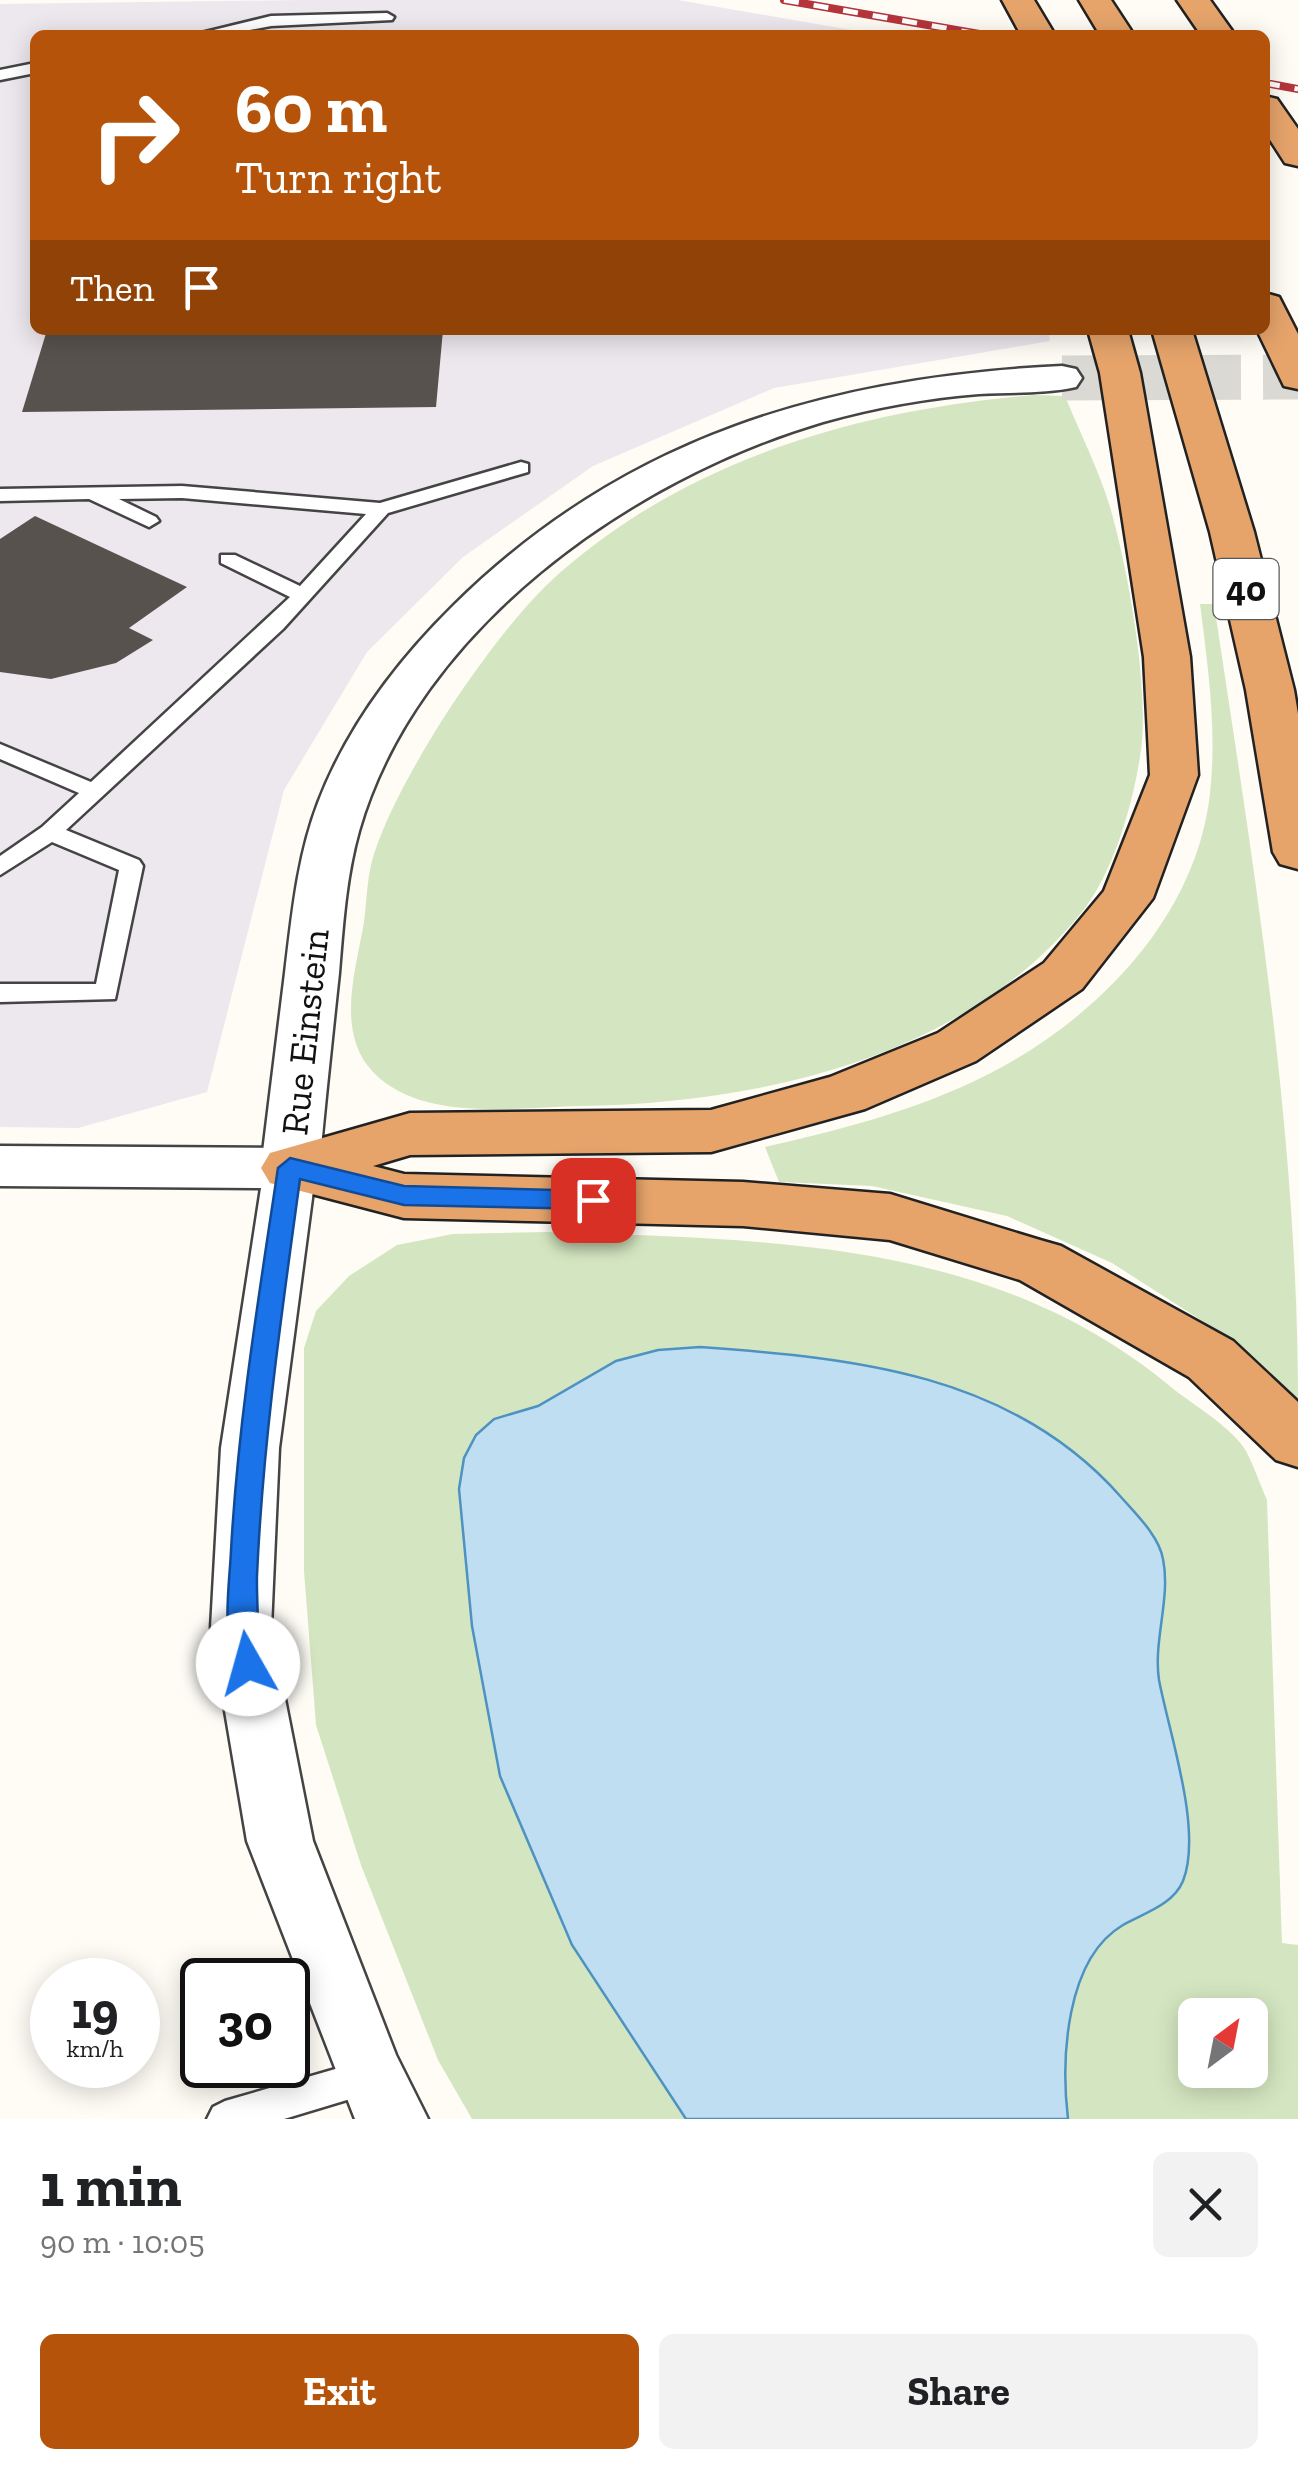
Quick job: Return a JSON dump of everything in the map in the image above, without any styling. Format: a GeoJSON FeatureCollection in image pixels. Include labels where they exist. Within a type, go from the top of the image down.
{"type":"FeatureCollection","features":[{"type":"Feature","properties":{"kind":"highway"},"geometry":{"type":"LineString","coordinates":[[994,0],[1008,30]]}},
{"type":"Feature","properties":{"kind":"highway"},"geometry":{"type":"LineString","coordinates":[[1018,0],[1035,30]]}},
{"type":"Feature","properties":{"kind":"highway"},"geometry":{"type":"LineString","coordinates":[[1095,0],[1114,30]]}},
{"type":"Feature","properties":{"kind":"highway"},"geometry":{"type":"LineString","coordinates":[[1270,114],[1298,155]]}},
{"type":"Feature","properties":{"kind":"highway"},"geometry":{"type":"LineString","coordinates":[[1270,316],[1298,377]]}},
{"type":"Feature","properties":{"kind":"highway"},"geometry":{"type":"LineString","coordinates":[[290,1168],[410,1134],[711,1131],[845,1094],[958,1047],[1063,976],[1126,898],[1174,776],[1167,657],[1120,373],[1109,335]]}},
{"type":"Feature","properties":{"kind":"highway","name":"40"},"geometry":{"type":"LineString","coordinates":[[1173,335],[1245,584],[1270,690],[1298,852]]}},
{"type":"Feature","properties":{"kind":"highway"},"geometry":{"type":"LineString","coordinates":[[290,1168],[404,1196],[744,1204],[890,1217],[1040,1263],[1211,1359],[1298,1441]]}},
{"type":"Feature","properties":{"kind":"street","name":"Rue Einstein"},"geometry":{"type":"LineString","coordinates":[[382,2097],[280,1842],[241,1628],[250,1448],[290,1168],[319,909],[334,830],[374,736],[420,669],[488,594],[572,521],[665,469],[738,436],[842,404],[949,385],[1062,378]]}},
{"type":"Feature","properties":{"kind":"street"},"geometry":{"type":"LineString","coordinates":[[0,1166],[290,1168]]}},
{"type":"Feature","properties":{"kind":"lane"},"geometry":{"type":"LineString","coordinates":[[226,30],[271,21],[388,17]]}},
{"type":"Feature","properties":{"kind":"lane"},"geometry":{"type":"LineString","coordinates":[[0,74],[30,69]]}},
{"type":"Feature","properties":{"kind":"lane"},"geometry":{"type":"LineString","coordinates":[[0,495],[182,492],[381,510],[521,468]]}},
{"type":"Feature","properties":{"kind":"lane"},"geometry":{"type":"LineString","coordinates":[[90,493],[149,521]]}},
{"type":"Feature","properties":{"kind":"lane"},"geometry":{"type":"LineString","coordinates":[[0,867],[50,832],[302,595],[381,510]]}},
{"type":"Feature","properties":{"kind":"lane"},"geometry":{"type":"LineString","coordinates":[[228,559],[302,595]]}},
{"type":"Feature","properties":{"kind":"lane"},"geometry":{"type":"LineString","coordinates":[[0,752],[93,791]]}},
{"type":"Feature","properties":{"kind":"lane"},"geometry":{"type":"LineString","coordinates":[[0,993],[106,993],[131,866],[50,832]]}},
{"type":"Feature","properties":{"kind":"lane"},"geometry":{"type":"LineString","coordinates":[[225,2119],[382,2097]]}},
{"type":"Feature","properties":{"kind":"shaded area"},"geometry":{"type":"Polygon","coordinates":[[[678,0],[851,30],[30,30],[30,335],[1049,335],[1050,341],[774,388],[593,466],[463,557],[367,652],[284,790],[207,1092],[78,1128],[0,1127],[0,4],[678,0]]]}},
{"type":"Feature","properties":{"kind":"green space"},"geometry":{"type":"Polygon","coordinates":[[[1035,395],[1065,396],[1110,507],[1136,632],[1143,731],[1126,818],[1103,879],[1081,913],[1033,963],[978,1004],[918,1037],[853,1063],[786,1082],[717,1095],[648,1103],[471,1108],[417,1099],[393,1088],[373,1072],[354,1038],[351,1000],[375,851],[403,787],[442,720],[490,651],[540,591],[620,526],[730,466],[849,426],[910,412],[1035,395]]]}},
{"type":"Feature","properties":{"kind":"green space"},"geometry":{"type":"Polygon","coordinates":[[[1200,604],[1214,604],[1271,1002],[1290,1201],[1298,1402],[1218,1331],[1112,1263],[1007,1216],[872,1186],[779,1182],[765,1147],[886,1115],[945,1094],[1002,1067],[1076,1017],[1139,954],[1186,879],[1202,837],[1210,793],[1212,722],[1200,604]]]}},
{"type":"Feature","properties":{"kind":"green space"},"geometry":{"type":"Polygon","coordinates":[[[547,1232],[794,1245],[874,1257],[953,1275],[1029,1301],[1102,1338],[1231,1433],[1246,1451],[1267,1500],[1282,1943],[1298,1945],[1298,2119],[472,2119],[438,2060],[361,1865],[316,1725],[304,1571],[304,1348],[316,1311],[349,1276],[397,1245],[453,1234],[547,1232]]]}},
{"type":"Feature","properties":{"kind":"water"},"geometry":{"type":"Polygon","coordinates":[[[700,1347],[872,1367],[980,1398],[1031,1423],[1078,1455],[1121,1497],[1157,1542],[1165,1574],[1159,1680],[1187,1809],[1188,1860],[1183,1881],[1172,1896],[1123,1925],[1089,1961],[1078,1986],[1067,2041],[1068,2119],[686,2119],[572,1945],[500,1776],[472,1626],[459,1489],[464,1458],[476,1435],[494,1419],[538,1406],[616,1361],[658,1350],[700,1347]]]}},
{"type":"Feature","properties":{"kind":"building"},"geometry":{"type":"Polygon","coordinates":[[[45,335],[443,335],[436,407],[22,412],[45,335]]]}},
{"type":"Feature","properties":{"kind":"building"},"geometry":{"type":"Polygon","coordinates":[[[35,516],[187,587],[129,628],[153,640],[116,663],[51,679],[0,672],[0,539],[35,516]]]}},
{"type":"Feature","properties":{"kind":"tunnel"},"geometry":{"type":"LineString","coordinates":[[1062,378],[1298,377]]}},
{"type":"Feature","properties":{"kind":"railway"},"geometry":{"type":"LineString","coordinates":[[784,0],[956,30]]}},
{"type":"Feature","properties":{"kind":"railway"},"geometry":{"type":"LineString","coordinates":[[1270,84],[1298,89]]}},
{"type":"Feature","properties":{"kind":"route"},"geometry":{"type":"LineString","coordinates":[[248,1664],[241,1628],[250,1448],[290,1168],[404,1196],[593,1200]]}}]}
